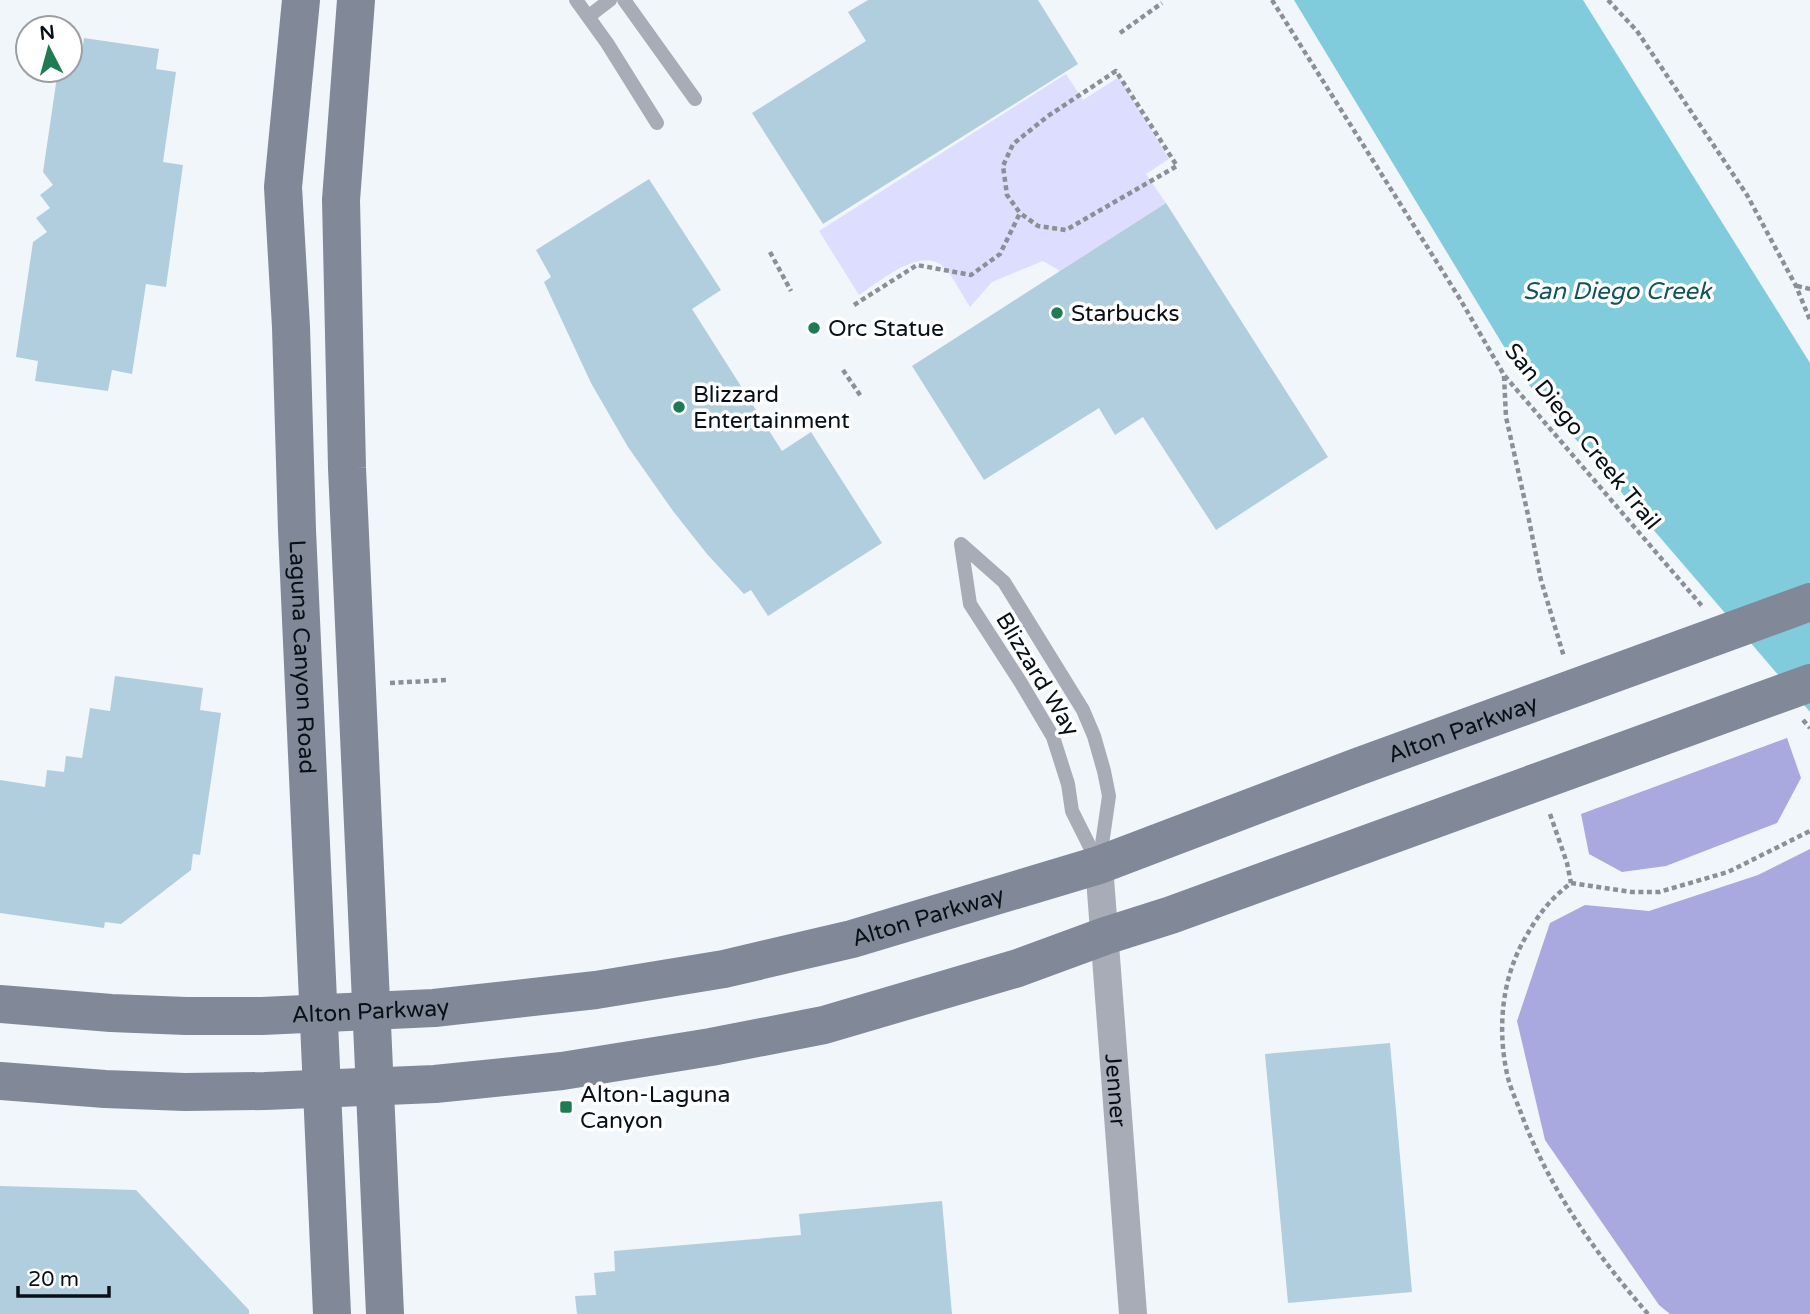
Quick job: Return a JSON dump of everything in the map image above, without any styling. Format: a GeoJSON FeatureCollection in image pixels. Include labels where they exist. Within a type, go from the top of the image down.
{"type":"FeatureCollection","features":[{"type":"Feature","properties":{"kind":"main road","name":"Laguna Canyon Road"},"geometry":{"type":"LineString","coordinates":[[301,0],[284,187],[291,327],[296,530],[332,1314]]}},
{"type":"Feature","properties":{"kind":"main road"},"geometry":{"type":"LineString","coordinates":[[356,0],[341,200],[348,481],[385,1314]]}},
{"type":"Feature","properties":{"kind":"main road","name":"Alton Parkway"},"geometry":{"type":"LineString","coordinates":[[0,1004],[186,1016],[434,1008],[660,981],[724,969],[852,939],[1099,865],[1576,687],[1702,625],[1810,602]]}},
{"type":"Feature","properties":{"kind":"main road"},"geometry":{"type":"LineString","coordinates":[[0,1081],[185,1092],[435,1084],[562,1071],[779,1035],[924,997],[1018,968],[1755,703],[1806,700]]}},
{"type":"Feature","properties":{"kind":"street","name":"Jenner"},"geometry":{"type":"LineString","coordinates":[[1099,865],[1133,1314]]}},
{"type":"Feature","properties":{"kind":"lane"},"geometry":{"type":"LineString","coordinates":[[576,0],[657,122]]}},
{"type":"Feature","properties":{"kind":"lane"},"geometry":{"type":"LineString","coordinates":[[589,16],[610,0]]}},
{"type":"Feature","properties":{"kind":"lane"},"geometry":{"type":"LineString","coordinates":[[624,0],[695,99]]}},
{"type":"Feature","properties":{"kind":"lane","name":"Blizzard Way"},"geometry":{"type":"LineString","coordinates":[[961,544],[1004,582],[1083,710],[1094,736],[1109,796],[1099,865],[1072,811],[1068,784],[1053,737],[970,604],[961,544]]}},
{"type":"Feature","properties":{"kind":"path","name":"San Diego Creek Trail"},"geometry":{"type":"LineString","coordinates":[[1272,0],[1460,299],[1504,375],[1702,625]]}},
{"type":"Feature","properties":{"kind":"path"},"geometry":{"type":"LineString","coordinates":[[1608,0],[1637,31],[1747,195],[1796,286],[1810,320]]}},
{"type":"Feature","properties":{"kind":"path"},"geometry":{"type":"LineString","coordinates":[[1121,33],[1162,3]]}},
{"type":"Feature","properties":{"kind":"path"},"geometry":{"type":"LineString","coordinates":[[1116,71],[1177,166],[1066,230],[1038,226],[1020,213],[1007,195],[1003,166],[1013,144],[1048,116],[1116,71]]}},
{"type":"Feature","properties":{"kind":"path"},"geometry":{"type":"LineString","coordinates":[[854,305],[917,265],[971,275],[1000,254],[1020,213]]}},
{"type":"Feature","properties":{"kind":"path"},"geometry":{"type":"LineString","coordinates":[[770,252],[791,291]]}},
{"type":"Feature","properties":{"kind":"path"},"geometry":{"type":"LineString","coordinates":[[1796,286],[1810,289]]}},
{"type":"Feature","properties":{"kind":"path"},"geometry":{"type":"LineString","coordinates":[[843,370],[862,398]]}},
{"type":"Feature","properties":{"kind":"path"},"geometry":{"type":"LineString","coordinates":[[1504,375],[1506,417],[1541,580],[1561,648],[1576,687]]}},
{"type":"Feature","properties":{"kind":"path"},"geometry":{"type":"LineString","coordinates":[[389,683],[447,680]]}},
{"type":"Feature","properties":{"kind":"path"},"geometry":{"type":"LineString","coordinates":[[1806,700],[1810,728]]}},
{"type":"Feature","properties":{"kind":"path"},"geometry":{"type":"LineString","coordinates":[[1538,781],[1567,863],[1571,883]]}},
{"type":"Feature","properties":{"kind":"path"},"geometry":{"type":"LineString","coordinates":[[1648,1314],[1589,1242],[1556,1187],[1529,1134],[1508,1079],[1502,1034],[1503,998],[1515,956],[1533,924],[1553,897],[1571,883],[1632,892],[1659,892],[1728,872],[1810,831]]}},
{"type":"Feature","properties":{"kind":"shaded area"},"geometry":{"type":"Polygon","coordinates":[[[1066,74],[1083,100],[1119,77],[1169,159],[1146,174],[1166,203],[1060,271],[1043,261],[992,282],[970,307],[946,269],[936,262],[925,261],[902,267],[859,295],[819,231],[1066,74]]]}},
{"type":"Feature","properties":{"kind":"shaded area"},"geometry":{"type":"Polygon","coordinates":[[[1787,738],[1801,778],[1777,823],[1666,866],[1622,872],[1589,854],[1581,814],[1787,738]]]}},
{"type":"Feature","properties":{"kind":"shaded area"},"geometry":{"type":"Polygon","coordinates":[[[1810,849],[1810,1314],[1670,1314],[1659,1305],[1545,1140],[1517,1021],[1550,923],[1585,905],[1649,911],[1758,875],[1810,849]]]}},
{"type":"Feature","properties":{"kind":"water","name":"San Diego Creek"},"geometry":{"type":"Polygon","coordinates":[[[1294,0],[1583,0],[1810,363],[1810,712],[1523,378],[1294,0]]]}},
{"type":"Feature","properties":{"kind":"building"},"geometry":{"type":"Polygon","coordinates":[[[868,0],[1038,0],[1078,64],[823,224],[752,113],[866,41],[848,12],[868,0]]]}},
{"type":"Feature","properties":{"kind":"building"},"geometry":{"type":"Polygon","coordinates":[[[84,38],[159,49],[156,69],[176,72],[163,162],[183,165],[166,287],[146,284],[132,374],[112,370],[108,391],[35,381],[38,361],[16,357],[33,242],[47,232],[36,218],[50,208],[40,195],[53,185],[43,172],[56,84],[84,84],[84,38]]]}},
{"type":"Feature","properties":{"kind":"building","name":"Blizzard Entertainment"},"geometry":{"type":"Polygon","coordinates":[[[649,179],[721,290],[692,309],[782,451],[811,432],[882,543],[768,616],[751,590],[744,594],[707,554],[628,447],[591,383],[544,282],[551,277],[536,250],[649,179]]]}},
{"type":"Feature","properties":{"kind":"building"},"geometry":{"type":"Polygon","coordinates":[[[1166,203],[1328,457],[1216,530],[1143,417],[1115,435],[1099,408],[984,480],[912,366],[1166,203]]]}},
{"type":"Feature","properties":{"kind":"building"},"geometry":{"type":"Polygon","coordinates":[[[1026,651],[1036,668],[1028,674],[1017,656],[1026,651]]]}},
{"type":"Feature","properties":{"kind":"building"},"geometry":{"type":"Polygon","coordinates":[[[115,676],[203,688],[200,710],[221,713],[200,855],[193,854],[191,870],[121,924],[105,922],[104,928],[0,913],[0,780],[45,787],[47,770],[64,772],[66,756],[82,758],[90,708],[110,711],[115,676]]]}},
{"type":"Feature","properties":{"kind":"building"},"geometry":{"type":"Polygon","coordinates":[[[1390,1043],[1412,1292],[1288,1303],[1265,1054],[1390,1043]]]}},
{"type":"Feature","properties":{"kind":"building"},"geometry":{"type":"Polygon","coordinates":[[[0,1186],[136,1190],[249,1310],[249,1314],[0,1314],[0,1186]]]}},
{"type":"Feature","properties":{"kind":"building"},"geometry":{"type":"Polygon","coordinates":[[[942,1201],[952,1314],[577,1314],[575,1296],[596,1295],[594,1273],[615,1271],[614,1251],[801,1235],[799,1214],[942,1201]]]}},
{"type":"Feature","properties":{"kind":"place","name":"Starbucks"},"geometry":{"type":"Point","coordinates":[1057,313]}},
{"type":"Feature","properties":{"kind":"place","name":"Orc Statue"},"geometry":{"type":"Point","coordinates":[814,328]}},
{"type":"Feature","properties":{"kind":"place","name":"Blizzard Entertainment"},"geometry":{"type":"Point","coordinates":[679,407]}},
{"type":"Feature","properties":{"kind":"place","name":"Alton-Laguna Canyon"},"geometry":{"type":"Point","coordinates":[566,1107]}}]}
